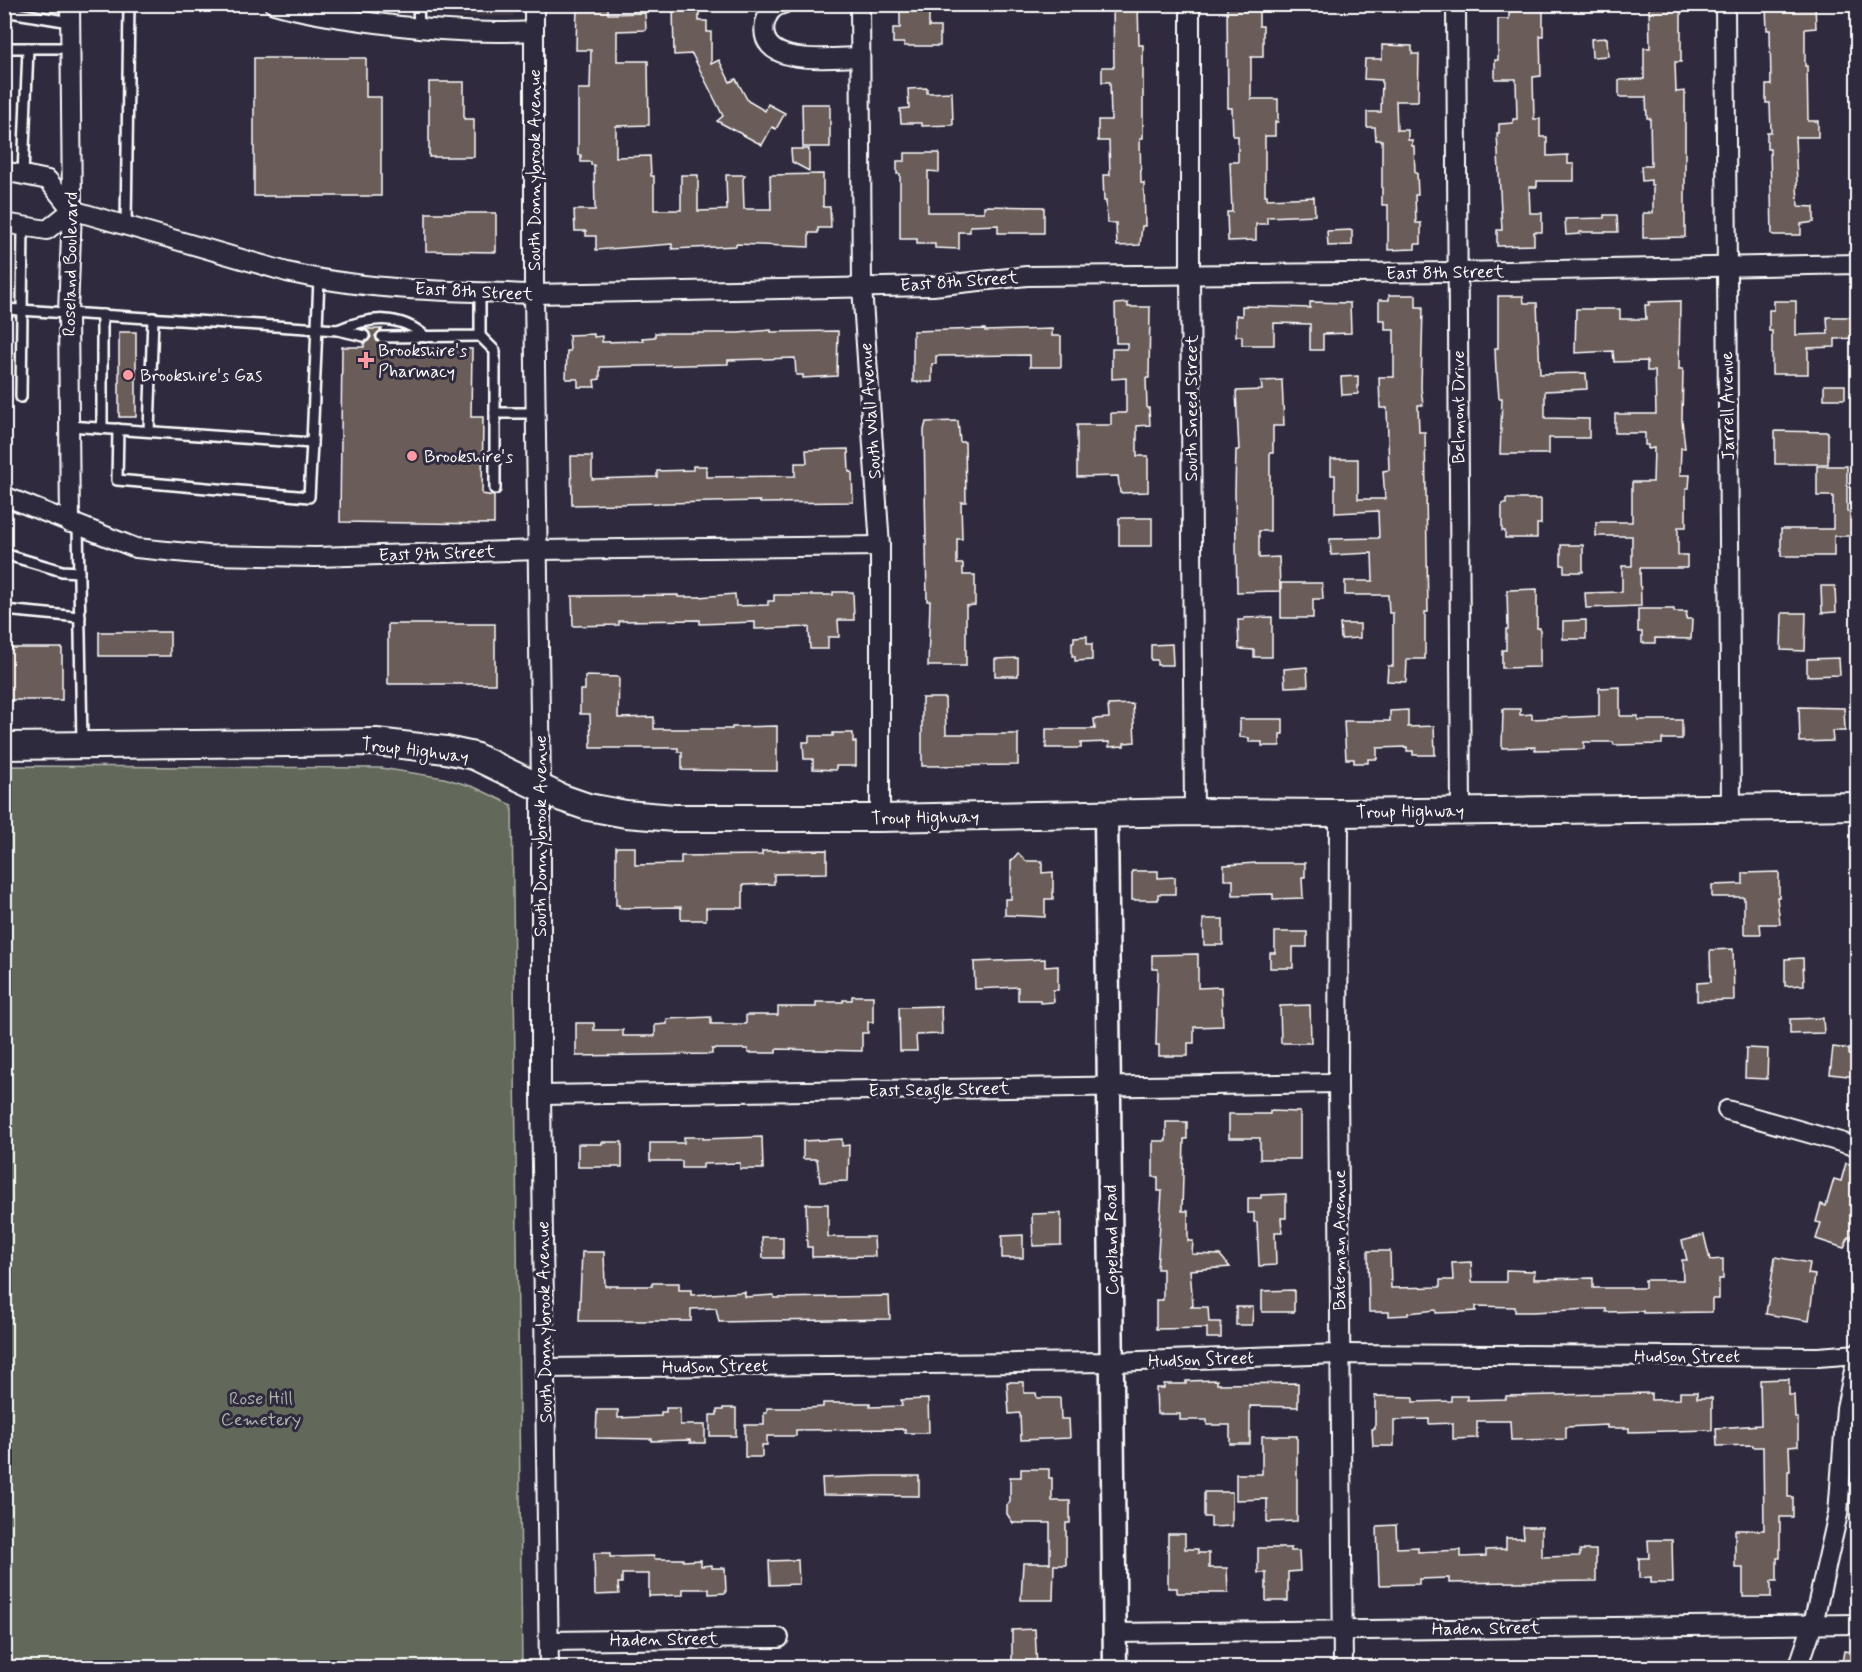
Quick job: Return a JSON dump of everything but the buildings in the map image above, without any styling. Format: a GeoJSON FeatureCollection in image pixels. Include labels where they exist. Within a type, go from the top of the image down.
{"type":"FeatureCollection","features":[{"type":"Feature","properties":{"kind":"main road","name":"Troup Highway"},"geometry":{"type":"LineString","coordinates":[[4,747],[376,742],[446,750],[474,756],[562,798],[588,807],[674,818],[880,818],[1106,813],[1340,813],[1857,806]]}},
{"type":"Feature","properties":{"kind":"street"},"geometry":{"type":"LineString","coordinates":[[274,4],[349,20],[419,29],[490,34],[534,31]]}},
{"type":"Feature","properties":{"kind":"street","name":"South Donnybrook Avenue"},"geometry":{"type":"LineString","coordinates":[[534,4],[534,294],[541,787],[541,1095],[549,1668]]}},
{"type":"Feature","properties":{"kind":"street"},"geometry":{"type":"LineString","coordinates":[[783,4],[767,14],[764,28],[768,44],[776,51],[789,57],[860,57]]}},
{"type":"Feature","properties":{"kind":"street","name":"South Wall Avenue"},"geometry":{"type":"LineString","coordinates":[[860,4],[862,286],[879,546],[880,818]]}},
{"type":"Feature","properties":{"kind":"street","name":"South Sneed Street"},"geometry":{"type":"LineString","coordinates":[[1190,4],[1194,812]]}},
{"type":"Feature","properties":{"kind":"street","name":"Belmont Drive"},"geometry":{"type":"LineString","coordinates":[[1456,4],[1461,810]]}},
{"type":"Feature","properties":{"kind":"street","name":"Jarrell Avenue"},"geometry":{"type":"LineString","coordinates":[[1725,4],[1731,807]]}},
{"type":"Feature","properties":{"kind":"street","name":"Roseland Boulevard"},"geometry":{"type":"LineString","coordinates":[[70,13],[72,210],[68,312],[69,426],[74,524]]}},
{"type":"Feature","properties":{"kind":"street"},"geometry":{"type":"LineString","coordinates":[[4,171],[48,180],[72,210],[47,230],[4,223]]}},
{"type":"Feature","properties":{"kind":"street","name":"East 8th Street"},"geometry":{"type":"LineString","coordinates":[[72,210],[319,279],[396,288],[534,294],[933,286],[1027,276],[1457,272],[1857,264]]}},
{"type":"Feature","properties":{"kind":"street","name":"East 9th Street"},"geometry":{"type":"LineString","coordinates":[[4,496],[136,548],[208,555],[316,557],[538,550],[879,546]]}},
{"type":"Feature","properties":{"kind":"street","name":"Copeland Road"},"geometry":{"type":"LineString","coordinates":[[1106,813],[1115,1668]]}},
{"type":"Feature","properties":{"kind":"street","name":"Bateman Avenue"},"geometry":{"type":"LineString","coordinates":[[1340,813],[1338,1083],[1343,1668]]}},
{"type":"Feature","properties":{"kind":"street","name":"East Seagle Street"},"geometry":{"type":"LineString","coordinates":[[541,1095],[1338,1083]]}},
{"type":"Feature","properties":{"kind":"street"},"geometry":{"type":"LineString","coordinates":[[1727,1110],[1857,1147]]}},
{"type":"Feature","properties":{"kind":"street"},"geometry":{"type":"LineString","coordinates":[[1798,1668],[1813,1624],[1838,1514],[1846,1408],[1857,1353]]}},
{"type":"Feature","properties":{"kind":"street","name":"Hudson Street"},"geometry":{"type":"LineString","coordinates":[[545,1368],[1113,1362],[1340,1354],[1818,1357],[1857,1353]]}},
{"type":"Feature","properties":{"kind":"street","name":"Haden Street"},"geometry":{"type":"LineString","coordinates":[[1115,1633],[1857,1624]]}},
{"type":"Feature","properties":{"kind":"street","name":"Haden Street"},"geometry":{"type":"LineString","coordinates":[[549,1641],[780,1638]]}},
{"type":"Feature","properties":{"kind":"lane"},"geometry":{"type":"LineString","coordinates":[[126,226],[129,4]]}},
{"type":"Feature","properties":{"kind":"lane"},"geometry":{"type":"LineString","coordinates":[[418,4],[419,29]]}},
{"type":"Feature","properties":{"kind":"lane"},"geometry":{"type":"LineString","coordinates":[[4,10],[70,13]]}},
{"type":"Feature","properties":{"kind":"lane"},"geometry":{"type":"LineString","coordinates":[[4,48],[70,48]]}},
{"type":"Feature","properties":{"kind":"lane"},"geometry":{"type":"LineString","coordinates":[[23,175],[28,48]]}},
{"type":"Feature","properties":{"kind":"lane"},"geometry":{"type":"LineString","coordinates":[[21,397],[23,226]]}},
{"type":"Feature","properties":{"kind":"lane"},"geometry":{"type":"LineString","coordinates":[[118,429],[117,480],[309,497],[319,279]]}},
{"type":"Feature","properties":{"kind":"lane"},"geometry":{"type":"LineString","coordinates":[[480,292],[480,336],[495,351],[495,489]]}},
{"type":"Feature","properties":{"kind":"lane"},"geometry":{"type":"LineString","coordinates":[[4,309],[338,330],[364,336]]}},
{"type":"Feature","properties":{"kind":"lane"},"geometry":{"type":"LineString","coordinates":[[102,315],[102,428]]}},
{"type":"Feature","properties":{"kind":"lane"},"geometry":{"type":"LineString","coordinates":[[149,431],[153,318]]}},
{"type":"Feature","properties":{"kind":"lane"},"geometry":{"type":"LineString","coordinates":[[338,330],[359,321],[394,320],[416,328],[426,337]]}},
{"type":"Feature","properties":{"kind":"lane"},"geometry":{"type":"LineString","coordinates":[[382,337],[480,336]]}},
{"type":"Feature","properties":{"kind":"lane"},"geometry":{"type":"LineString","coordinates":[[495,413],[536,413]]}},
{"type":"Feature","properties":{"kind":"lane"},"geometry":{"type":"LineString","coordinates":[[69,426],[312,443]]}},
{"type":"Feature","properties":{"kind":"lane"},"geometry":{"type":"LineString","coordinates":[[74,524],[79,572],[82,746]]}},
{"type":"Feature","properties":{"kind":"lane"},"geometry":{"type":"LineString","coordinates":[[4,554],[62,571],[79,572]]}},
{"type":"Feature","properties":{"kind":"lane"},"geometry":{"type":"LineString","coordinates":[[4,610],[80,617]]}},
{"type":"Feature","properties":{"kind":"shaded area"},"geometry":{"type":"Polygon","coordinates":[[[373,5],[513,5],[513,16],[449,17],[373,5]]]}},
{"type":"Feature","properties":{"kind":"green space","name":"Rose Hill Cemetery"},"geometry":{"type":"Polygon","coordinates":[[[5,766],[381,768],[444,778],[474,787],[512,805],[522,1667],[5,1667],[5,766]]]}},
{"type":"Feature","properties":{"kind":"place","name":"Brookshire's Pharmacy"},"geometry":{"type":"Point","coordinates":[366,360]}},
{"type":"Feature","properties":{"kind":"place","name":"Brookshire's Gas"},"geometry":{"type":"Point","coordinates":[128,375]}},
{"type":"Feature","properties":{"kind":"place","name":"Brookshire's"},"geometry":{"type":"Point","coordinates":[412,456]}}]}
